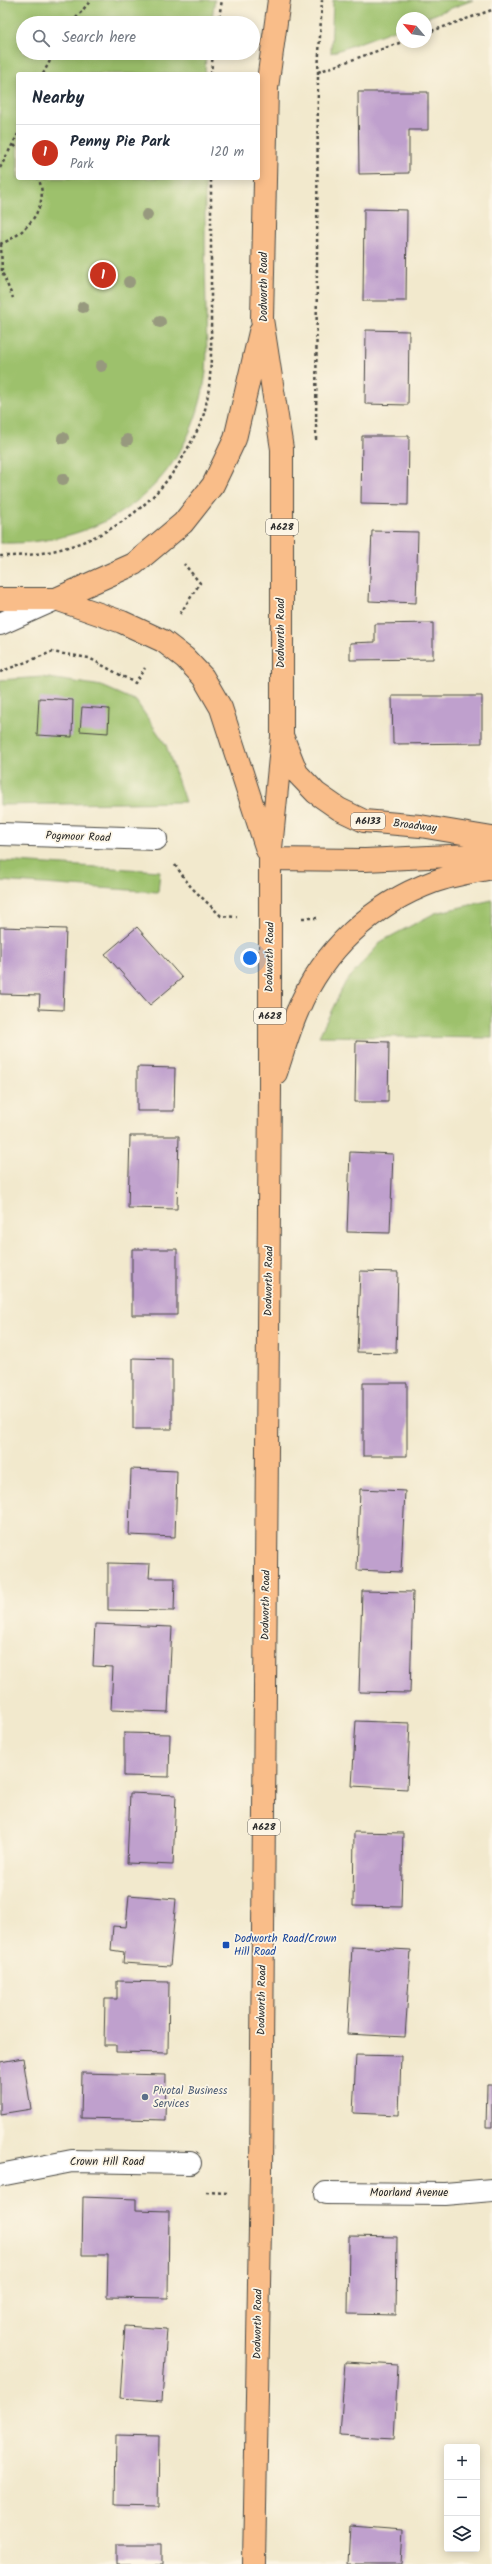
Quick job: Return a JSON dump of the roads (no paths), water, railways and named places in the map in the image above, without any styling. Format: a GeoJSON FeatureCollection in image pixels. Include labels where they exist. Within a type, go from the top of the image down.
{"type":"FeatureCollection","features":[{"type":"Feature","properties":{"kind":"highway","name":"Dodworth Road"},"geometry":{"type":"LineString","coordinates":[[254,2564],[261,2171],[270,1089],[270,859],[282,737],[282,449],[262,319],[267,88],[279,0]]}},
{"type":"Feature","properties":{"kind":"highway","name":"A628"},"geometry":{"type":"LineString","coordinates":[[56,599],[134,564],[183,523],[213,485],[235,439],[262,319]]}},
{"type":"Feature","properties":{"kind":"highway","name":"A628"},"geometry":{"type":"LineString","coordinates":[[0,599],[56,599],[122,622],[163,642],[185,658],[203,677],[221,708],[270,859]]}},
{"type":"Feature","properties":{"kind":"highway","name":"Broadway"},"geometry":{"type":"LineString","coordinates":[[282,737],[298,773],[316,793],[339,809],[364,821],[420,826],[492,838]]}},
{"type":"Feature","properties":{"kind":"highway"},"geometry":{"type":"LineString","coordinates":[[270,859],[365,860],[492,854]]}},
{"type":"Feature","properties":{"kind":"highway"},"geometry":{"type":"LineString","coordinates":[[270,1089],[298,1009],[316,974],[336,948],[360,924],[382,906],[434,882],[492,868]]}},
{"type":"Feature","properties":{"kind":"street"},"geometry":{"type":"LineString","coordinates":[[0,624],[56,599]]}},
{"type":"Feature","properties":{"kind":"street","name":"Pogmoor Road"},"geometry":{"type":"LineString","coordinates":[[0,834],[156,839]]}},
{"type":"Feature","properties":{"kind":"street","name":"Crown Hill Road"},"geometry":{"type":"LineString","coordinates":[[0,2175],[72,2161],[190,2163]]}},
{"type":"Feature","properties":{"kind":"street","name":"Moorland Avenue"},"geometry":{"type":"LineString","coordinates":[[326,2193],[445,2194],[492,2190]]}},
{"type":"Feature","properties":{"kind":"place","name":"Penny Pie Park"},"geometry":{"type":"Point","coordinates":[103,275]}},
{"type":"Feature","properties":{"kind":"place","name":"Dodworth Road/Crown Hill Road"},"geometry":{"type":"Point","coordinates":[226,1945]}},
{"type":"Feature","properties":{"kind":"place","name":"Pivotal Business Services"},"geometry":{"type":"Point","coordinates":[145,2097]}}]}
